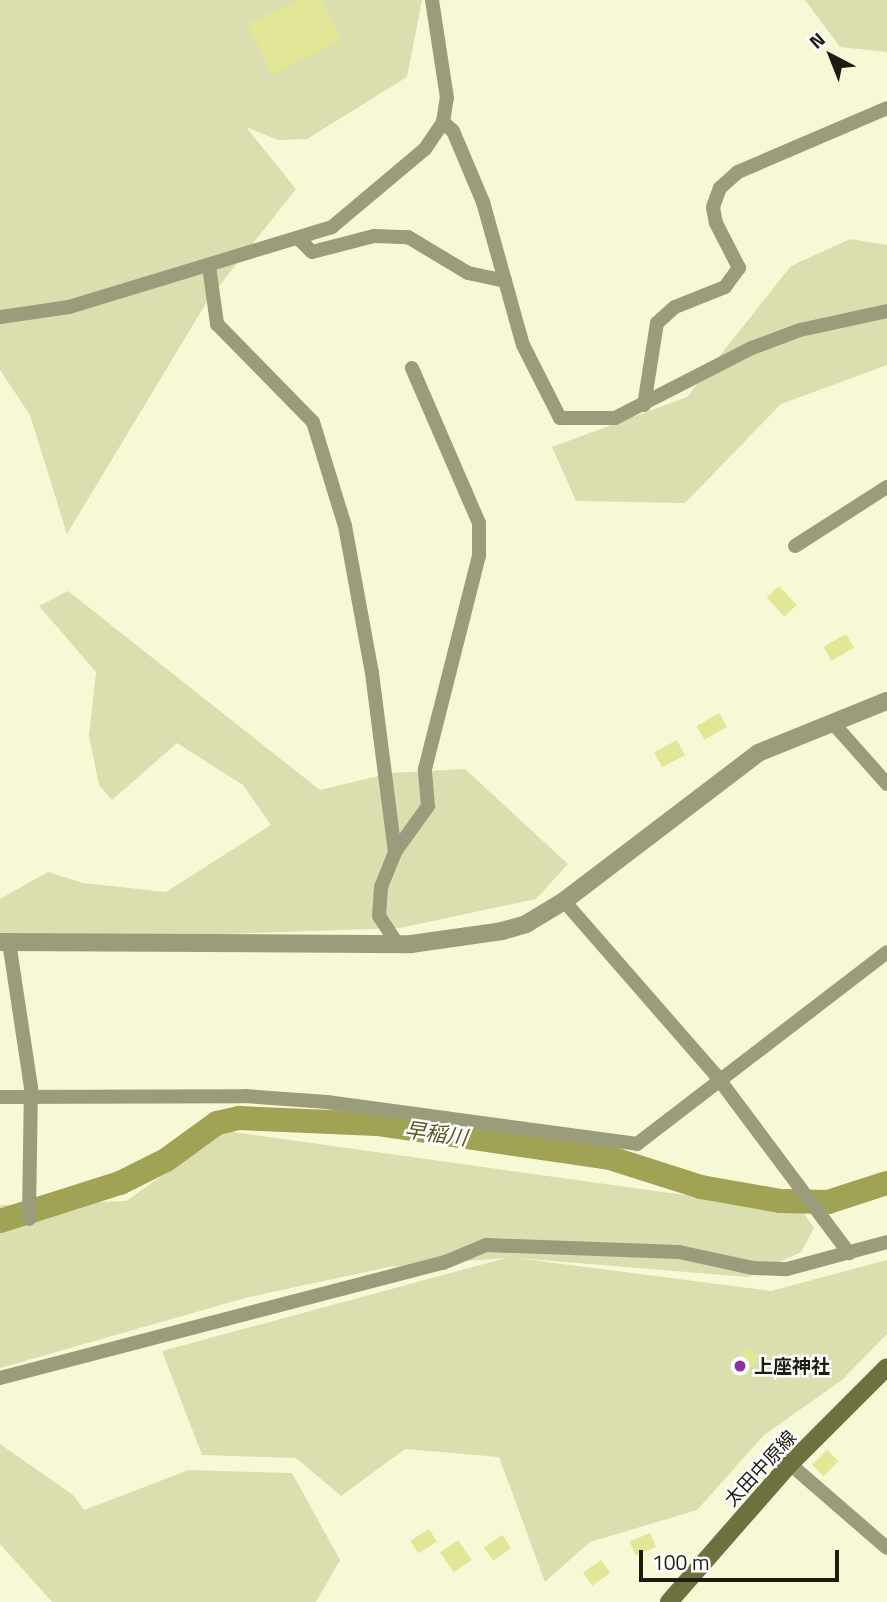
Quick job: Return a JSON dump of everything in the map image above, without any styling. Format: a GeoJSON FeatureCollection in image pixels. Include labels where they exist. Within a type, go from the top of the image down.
{"type":"FeatureCollection","features":[{"type":"Feature","properties":{"kind":"main road","name":"太田中原線"},"geometry":{"type":"LineString","coordinates":[[668,1602],[790,1464],[887,1367]]}},
{"type":"Feature","properties":{"kind":"street"},"geometry":{"type":"LineString","coordinates":[[0,317],[69,307],[332,227],[383,188],[425,149],[443,122],[447,98],[432,0]]}},
{"type":"Feature","properties":{"kind":"street"},"geometry":{"type":"LineString","coordinates":[[644,405],[657,323],[675,307],[725,287],[739,268],[716,223],[713,207],[720,188],[738,172],[887,108]]}},
{"type":"Feature","properties":{"kind":"street"},"geometry":{"type":"LineString","coordinates":[[443,122],[453,131],[483,202],[523,345],[560,418],[615,418],[752,348],[800,330],[887,311]]}},
{"type":"Feature","properties":{"kind":"street"},"geometry":{"type":"LineString","coordinates":[[299,239],[312,252],[374,236],[408,237],[421,241],[468,273],[505,281]]}},
{"type":"Feature","properties":{"kind":"street"},"geometry":{"type":"LineString","coordinates":[[209,266],[217,324],[313,422],[345,526],[372,673],[395,852]]}},
{"type":"Feature","properties":{"kind":"street"},"geometry":{"type":"LineString","coordinates":[[396,942],[379,916],[381,887],[395,852],[428,806],[425,769],[479,555],[480,523],[412,368]]}},
{"type":"Feature","properties":{"kind":"street"},"geometry":{"type":"LineString","coordinates":[[795,545],[887,487]]}},
{"type":"Feature","properties":{"kind":"street"},"geometry":{"type":"LineString","coordinates":[[29,1219],[29,1097],[4,942],[396,942],[502,931],[526,924],[564,901],[758,753],[887,701]]}},
{"type":"Feature","properties":{"kind":"street"},"geometry":{"type":"LineString","coordinates":[[832,722],[887,784]]}},
{"type":"Feature","properties":{"kind":"street"},"geometry":{"type":"LineString","coordinates":[[564,901],[719,1081],[849,1253]]}},
{"type":"Feature","properties":{"kind":"street"},"geometry":{"type":"LineString","coordinates":[[0,1097],[245,1096],[327,1102],[637,1144],[887,952]]}},
{"type":"Feature","properties":{"kind":"street"},"geometry":{"type":"LineString","coordinates":[[0,1378],[443,1263],[485,1245],[679,1252],[753,1268],[787,1269],[887,1242]]}},
{"type":"Feature","properties":{"kind":"street"},"geometry":{"type":"LineString","coordinates":[[790,1464],[887,1548]]}},
{"type":"Feature","properties":{"kind":"green space"},"geometry":{"type":"Polygon","coordinates":[[[0,0],[422,0],[407,77],[307,139],[278,140],[246,127],[296,189],[208,300],[67,534],[30,415],[0,370],[0,0]]]}},
{"type":"Feature","properties":{"kind":"green space"},"geometry":{"type":"Polygon","coordinates":[[[805,0],[887,0],[887,52],[840,47],[805,0]]]}},
{"type":"Feature","properties":{"kind":"green space"},"geometry":{"type":"Polygon","coordinates":[[[850,239],[887,245],[887,365],[781,404],[685,503],[576,501],[552,447],[687,397],[791,266],[850,239]]]}},
{"type":"Feature","properties":{"kind":"green space"},"geometry":{"type":"Polygon","coordinates":[[[68,591],[320,790],[391,773],[465,769],[568,864],[536,899],[400,928],[0,942],[0,899],[48,872],[83,883],[166,892],[271,825],[243,785],[177,743],[112,800],[99,785],[89,736],[96,672],[39,606],[68,591]]]}},
{"type":"Feature","properties":{"kind":"green space"},"geometry":{"type":"Polygon","coordinates":[[[226,1131],[684,1195],[791,1195],[814,1228],[801,1252],[748,1277],[516,1258],[771,1291],[887,1260],[887,1334],[842,1380],[764,1435],[697,1510],[590,1542],[545,1582],[499,1457],[405,1449],[341,1496],[296,1458],[202,1455],[162,1351],[506,1258],[389,1267],[249,1297],[0,1368],[0,1205],[126,1201],[226,1131]]]}},
{"type":"Feature","properties":{"kind":"green space"},"geometry":{"type":"Polygon","coordinates":[[[0,1444],[73,1495],[84,1510],[189,1470],[292,1473],[340,1560],[316,1602],[52,1602],[0,1544],[0,1444]]]}},
{"type":"Feature","properties":{"kind":"building"},"geometry":{"type":"Polygon","coordinates":[[[298,0],[322,0],[341,41],[272,75],[248,24],[298,0]]]}},
{"type":"Feature","properties":{"kind":"building"},"geometry":{"type":"Polygon","coordinates":[[[779,586],[797,605],[784,617],[767,598],[779,586]]]}},
{"type":"Feature","properties":{"kind":"building"},"geometry":{"type":"Polygon","coordinates":[[[846,634],[854,648],[831,661],[823,647],[846,634]]]}},
{"type":"Feature","properties":{"kind":"building"},"geometry":{"type":"Polygon","coordinates":[[[719,713],[727,727],[704,740],[696,726],[719,713]]]}},
{"type":"Feature","properties":{"kind":"building"},"geometry":{"type":"Polygon","coordinates":[[[677,740],[685,755],[662,767],[654,752],[677,740]]]}},
{"type":"Feature","properties":{"kind":"building"},"geometry":{"type":"Polygon","coordinates":[[[748,1347],[760,1358],[745,1373],[734,1362],[748,1347]]]}},
{"type":"Feature","properties":{"kind":"building"},"geometry":{"type":"Polygon","coordinates":[[[827,1450],[838,1461],[823,1476],[812,1465],[827,1450]]]}},
{"type":"Feature","properties":{"kind":"building"},"geometry":{"type":"Polygon","coordinates":[[[429,1529],[437,1542],[418,1553],[410,1541],[429,1529]]]}},
{"type":"Feature","properties":{"kind":"building"},"geometry":{"type":"Polygon","coordinates":[[[650,1533],[656,1547],[636,1555],[630,1542],[650,1533]]]}},
{"type":"Feature","properties":{"kind":"building"},"geometry":{"type":"Polygon","coordinates":[[[502,1535],[511,1548],[493,1561],[484,1548],[502,1535]]]}},
{"type":"Feature","properties":{"kind":"building"},"geometry":{"type":"Polygon","coordinates":[[[458,1540],[472,1560],[454,1572],[440,1553],[458,1540]]]}},
{"type":"Feature","properties":{"kind":"building"},"geometry":{"type":"Polygon","coordinates":[[[601,1560],[610,1573],[592,1586],[583,1573],[601,1560]]]}},
{"type":"Feature","properties":{"kind":"waterway","name":"早稲川"},"geometry":{"type":"LineString","coordinates":[[0,1221],[120,1183],[166,1160],[217,1123],[239,1118],[377,1124],[610,1158],[701,1187],[780,1201],[828,1202],[887,1183]]}},
{"type":"Feature","properties":{"kind":"place","name":"上座神社"},"geometry":{"type":"Point","coordinates":[740,1366]}}]}
